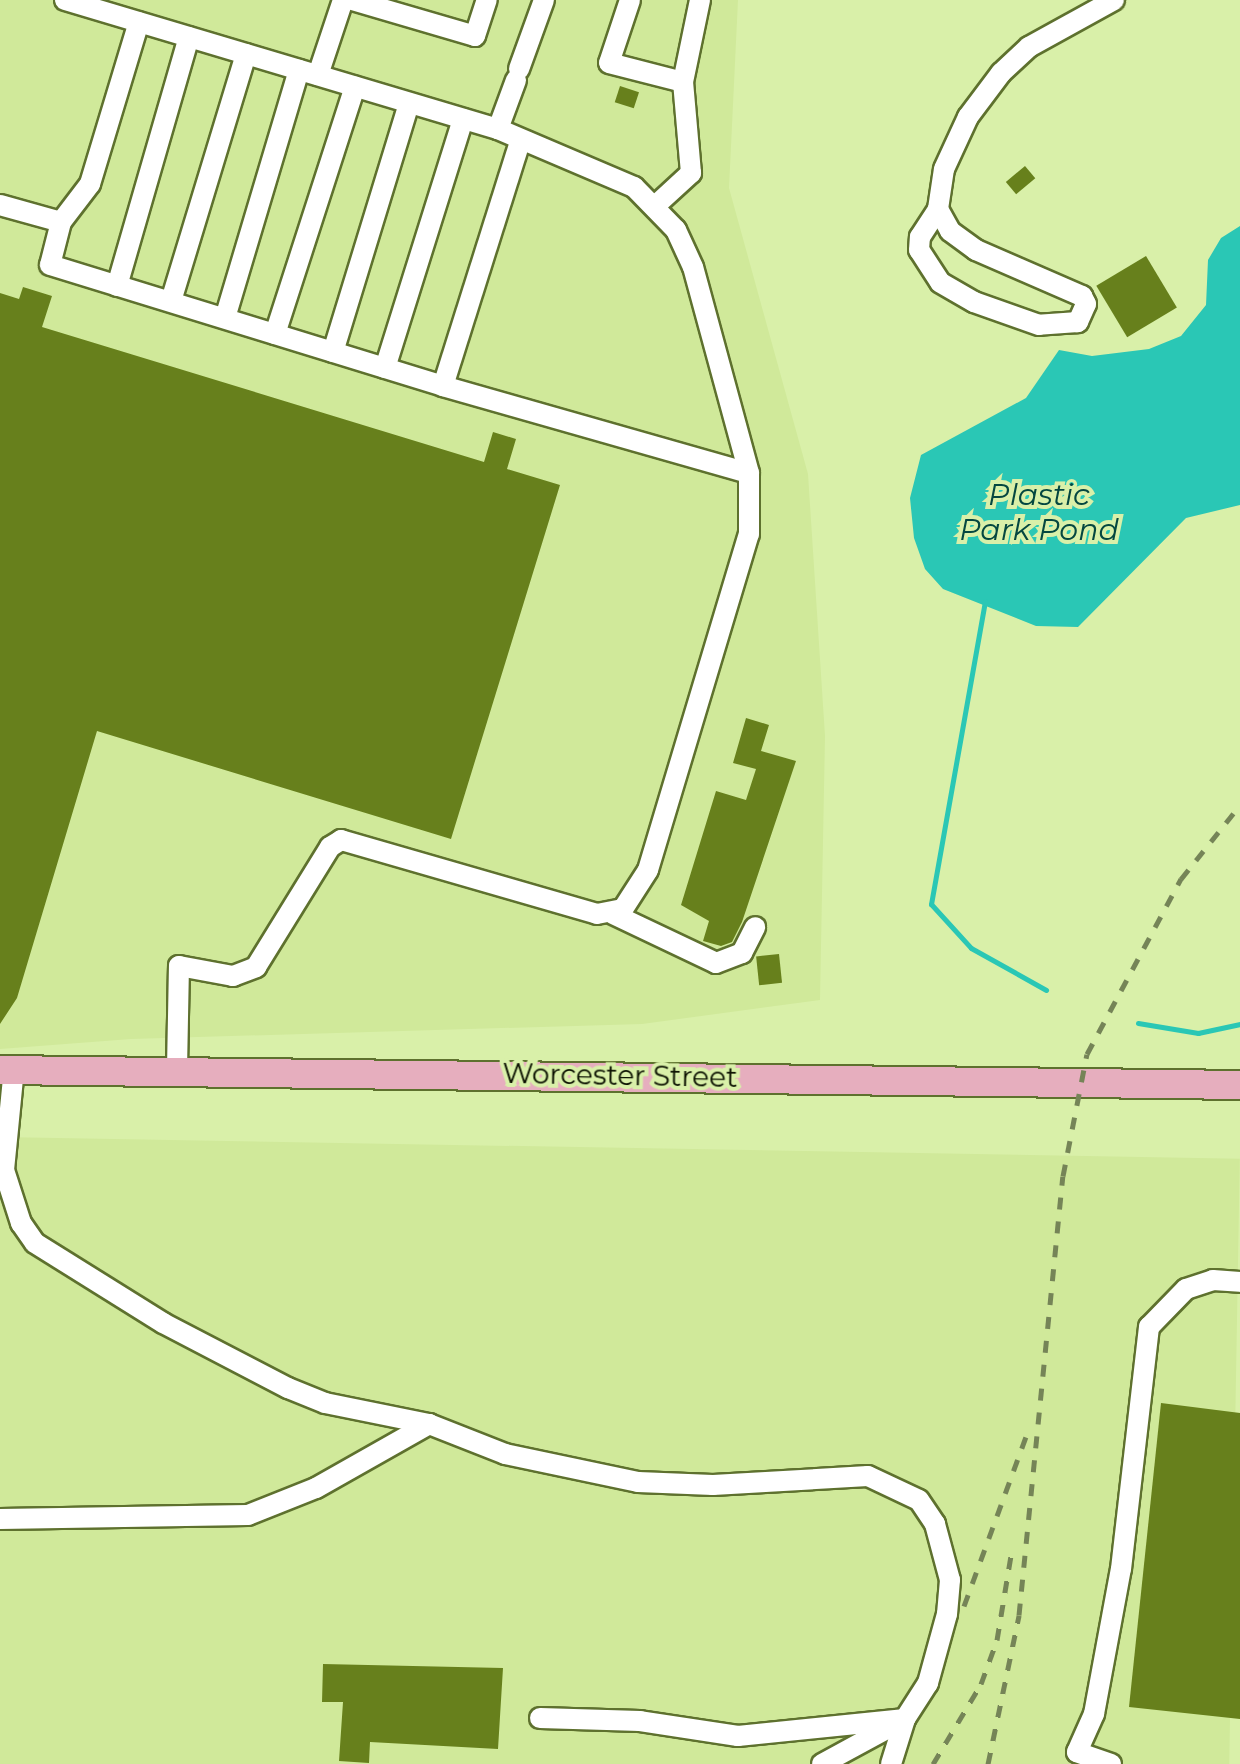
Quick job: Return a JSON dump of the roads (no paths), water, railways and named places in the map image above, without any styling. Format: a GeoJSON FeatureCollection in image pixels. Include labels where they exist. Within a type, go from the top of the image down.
{"type":"FeatureCollection","features":[{"type":"Feature","properties":{"kind":"main road","name":"Worcester Street"},"geometry":{"type":"LineString","coordinates":[[7,1069],[1240,1085]]}},
{"type":"Feature","properties":{"kind":"lane"},"geometry":{"type":"LineString","coordinates":[[65,0],[498,129],[520,142],[634,187],[676,230],[693,266],[749,473],[749,534],[648,870],[631,902],[613,914]]}},
{"type":"Feature","properties":{"kind":"lane"},"geometry":{"type":"LineString","coordinates":[[225,318],[308,73],[343,0]]}},
{"type":"Feature","properties":{"kind":"lane"},"geometry":{"type":"LineString","coordinates":[[352,0],[476,36],[488,0]]}},
{"type":"Feature","properties":{"kind":"lane"},"geometry":{"type":"LineString","coordinates":[[498,129],[544,0]]}},
{"type":"Feature","properties":{"kind":"lane"},"geometry":{"type":"LineString","coordinates":[[630,0],[609,63],[682,82]]}},
{"type":"Feature","properties":{"kind":"lane"},"geometry":{"type":"LineString","coordinates":[[655,206],[691,173],[682,82],[700,0]]}},
{"type":"Feature","properties":{"kind":"lane"},"geometry":{"type":"LineString","coordinates":[[938,209],[950,232],[976,250],[1082,296],[1086,304],[1078,322],[1039,326],[940,282],[919,250],[938,209],[952,152],[1000,74],[1030,47],[1114,0]]}},
{"type":"Feature","properties":{"kind":"lane"},"geometry":{"type":"LineString","coordinates":[[139,22],[90,184],[61,222],[50,264],[443,386],[749,473]]}},
{"type":"Feature","properties":{"kind":"lane"},"geometry":{"type":"LineString","coordinates":[[118,286],[189,37]]}},
{"type":"Feature","properties":{"kind":"lane"},"geometry":{"type":"LineString","coordinates":[[171,301],[246,54]]}},
{"type":"Feature","properties":{"kind":"lane"},"geometry":{"type":"LineString","coordinates":[[275,334],[355,87]]}},
{"type":"Feature","properties":{"kind":"lane"},"geometry":{"type":"LineString","coordinates":[[333,352],[409,102]]}},
{"type":"Feature","properties":{"kind":"lane"},"geometry":{"type":"LineString","coordinates":[[385,368],[462,118]]}},
{"type":"Feature","properties":{"kind":"lane"},"geometry":{"type":"LineString","coordinates":[[443,386],[520,142]]}},
{"type":"Feature","properties":{"kind":"lane"},"geometry":{"type":"LineString","coordinates":[[0,205],[61,222]]}},
{"type":"Feature","properties":{"kind":"lane"},"geometry":{"type":"LineString","coordinates":[[176,1069],[179,966],[233,976],[256,967],[330,848],[342,840],[613,914],[716,963],[742,953],[755,926]]}},
{"type":"Feature","properties":{"kind":"lane"},"geometry":{"type":"LineString","coordinates":[[7,1069],[4,1170],[21,1223],[35,1242],[163,1322],[288,1388],[325,1402],[429,1424],[505,1454],[638,1482],[713,1485],[868,1476],[908,1494],[935,1524],[950,1580],[941,1648],[905,1719],[890,1764]]}},
{"type":"Feature","properties":{"kind":"lane"},"geometry":{"type":"LineString","coordinates":[[1112,1764],[1071,1758],[1094,1714],[1121,1569],[1149,1326],[1186,1289],[1214,1280],[1240,1282]]}},
{"type":"Feature","properties":{"kind":"lane"},"geometry":{"type":"LineString","coordinates":[[0,1519],[248,1514],[316,1488],[429,1424]]}},
{"type":"Feature","properties":{"kind":"lane"},"geometry":{"type":"LineString","coordinates":[[540,1718],[640,1721],[738,1736],[905,1719]]}},
{"type":"Feature","properties":{"kind":"lane"},"geometry":{"type":"LineString","coordinates":[[822,1764],[905,1719]]}},
{"type":"Feature","properties":{"kind":"water","name":"Plastic Park Pond"},"geometry":{"type":"Polygon","coordinates":[[[1240,226],[1240,505],[1186,518],[1078,627],[1036,626],[943,589],[925,569],[914,538],[910,498],[921,455],[1026,398],[1059,350],[1092,356],[1149,349],[1181,336],[1206,305],[1208,260],[1221,238],[1240,226]]]}},
{"type":"Feature","properties":{"kind":"waterway"},"geometry":{"type":"LineString","coordinates":[[985,601],[931,904],[971,948],[1046,990]]}},
{"type":"Feature","properties":{"kind":"waterway"},"geometry":{"type":"LineString","coordinates":[[1138,1023],[1198,1033],[1240,1024]]}},
{"type":"Feature","properties":{"kind":"railway"},"geometry":{"type":"LineString","coordinates":[[988,1764],[1019,1615],[1063,1176],[1087,1054],[1181,879],[1240,805]]}},
{"type":"Feature","properties":{"kind":"railway"},"geometry":{"type":"LineString","coordinates":[[964,1606],[1027,1434]]}},
{"type":"Feature","properties":{"kind":"railway"},"geometry":{"type":"LineString","coordinates":[[933,1764],[981,1684],[997,1640],[1011,1555]]}}]}
